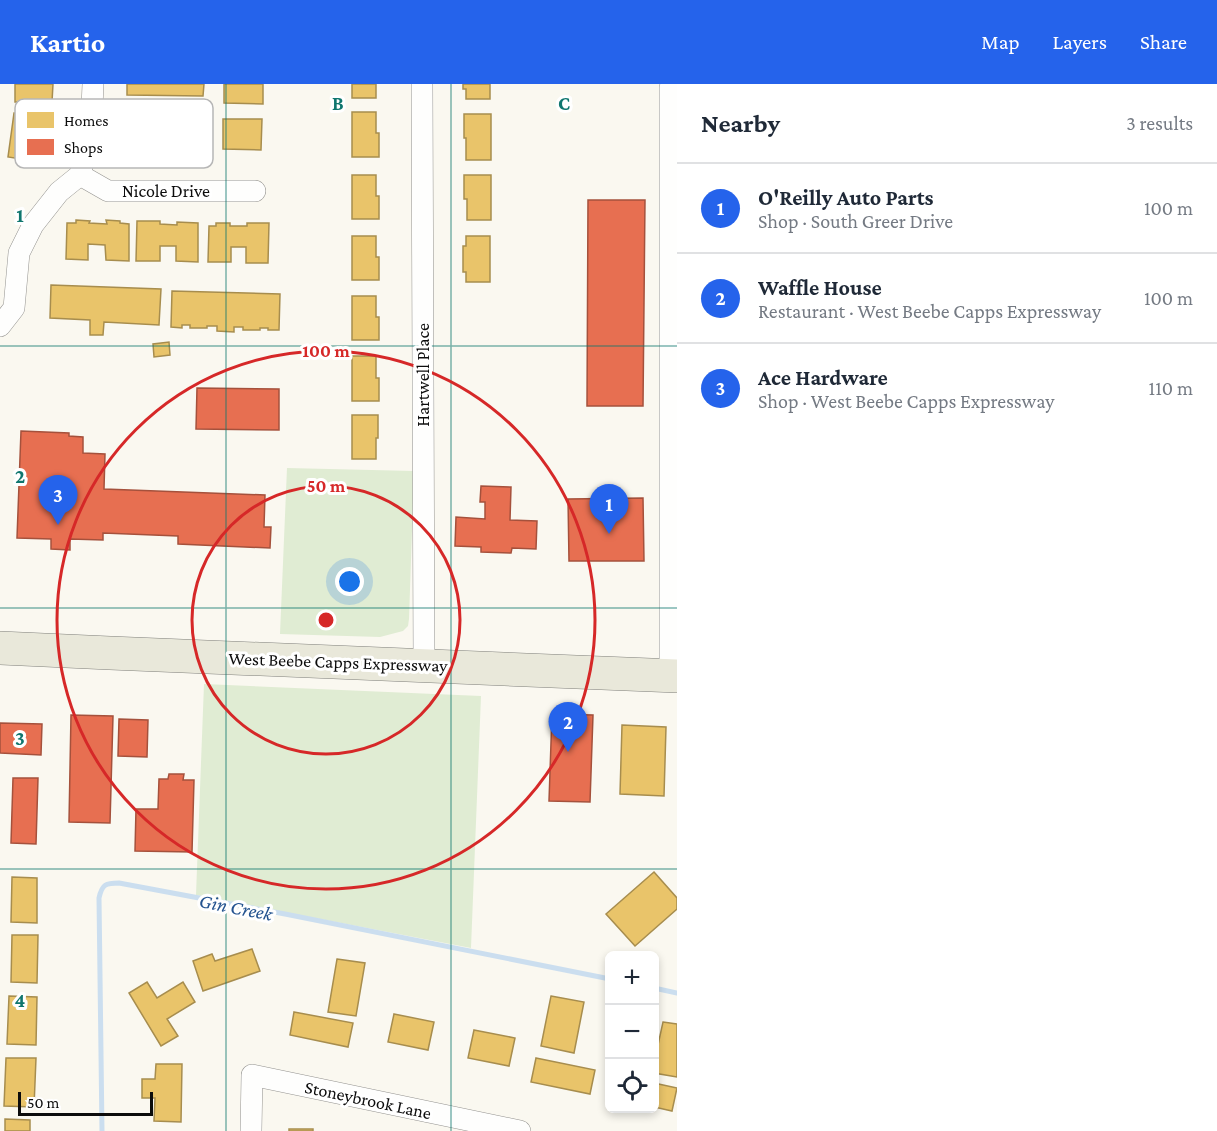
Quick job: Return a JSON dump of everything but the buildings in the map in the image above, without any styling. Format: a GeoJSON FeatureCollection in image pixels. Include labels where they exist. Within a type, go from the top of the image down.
{"type":"FeatureCollection","features":[{"type":"Feature","properties":{"kind":"main road","name":"West Beebe Capps Expressway"},"geometry":{"type":"LineString","coordinates":[[0,648],[673,675]]}},
{"type":"Feature","properties":{"kind":"street"},"geometry":{"type":"LineString","coordinates":[[92,99],[93,84]]}},
{"type":"Feature","properties":{"kind":"street","name":"Hartwell Place"},"geometry":{"type":"LineString","coordinates":[[422,84],[424,666]]}},
{"type":"Feature","properties":{"kind":"street"},"geometry":{"type":"LineString","coordinates":[[670,88],[673,675]]}},
{"type":"Feature","properties":{"kind":"street"},"geometry":{"type":"LineString","coordinates":[[0,326],[14,308],[19,253],[33,225],[60,192],[80,175],[82,168]]}},
{"type":"Feature","properties":{"kind":"street","name":"Nicole Drive"},"geometry":{"type":"LineString","coordinates":[[80,175],[108,191],[255,191]]}},
{"type":"Feature","properties":{"kind":"street","name":"Stoneybrook Lane"},"geometry":{"type":"LineString","coordinates":[[251,1131],[252,1076],[520,1131]]}},
{"type":"Feature","properties":{"kind":"green space"},"geometry":{"type":"Polygon","coordinates":[[[287,468],[414,471],[409,619],[408,626],[403,631],[380,637],[280,634],[287,468]]]}},
{"type":"Feature","properties":{"kind":"green space"},"geometry":{"type":"Polygon","coordinates":[[[204,684],[481,696],[471,948],[196,895],[204,684]]]}},
{"type":"Feature","properties":{"kind":"waterway","name":"Gin Creek"},"geometry":{"type":"LineString","coordinates":[[102,1131],[99,898],[103,887],[108,884],[119,883],[285,914],[605,978]]}},
{"type":"Feature","properties":{"kind":"waterway","name":"Gin Creek"},"geometry":{"type":"LineString","coordinates":[[659,989],[677,993]]}},
{"type":"Feature","properties":{"kind":"place","name":"Ace Hardware"},"geometry":{"type":"Point","coordinates":[58,525]}},
{"type":"Feature","properties":{"kind":"place","name":"O'Reilly Auto Parts"},"geometry":{"type":"Point","coordinates":[609,534]}},
{"type":"Feature","properties":{"kind":"place","name":"Waffle House"},"geometry":{"type":"Point","coordinates":[568,752]}}]}
